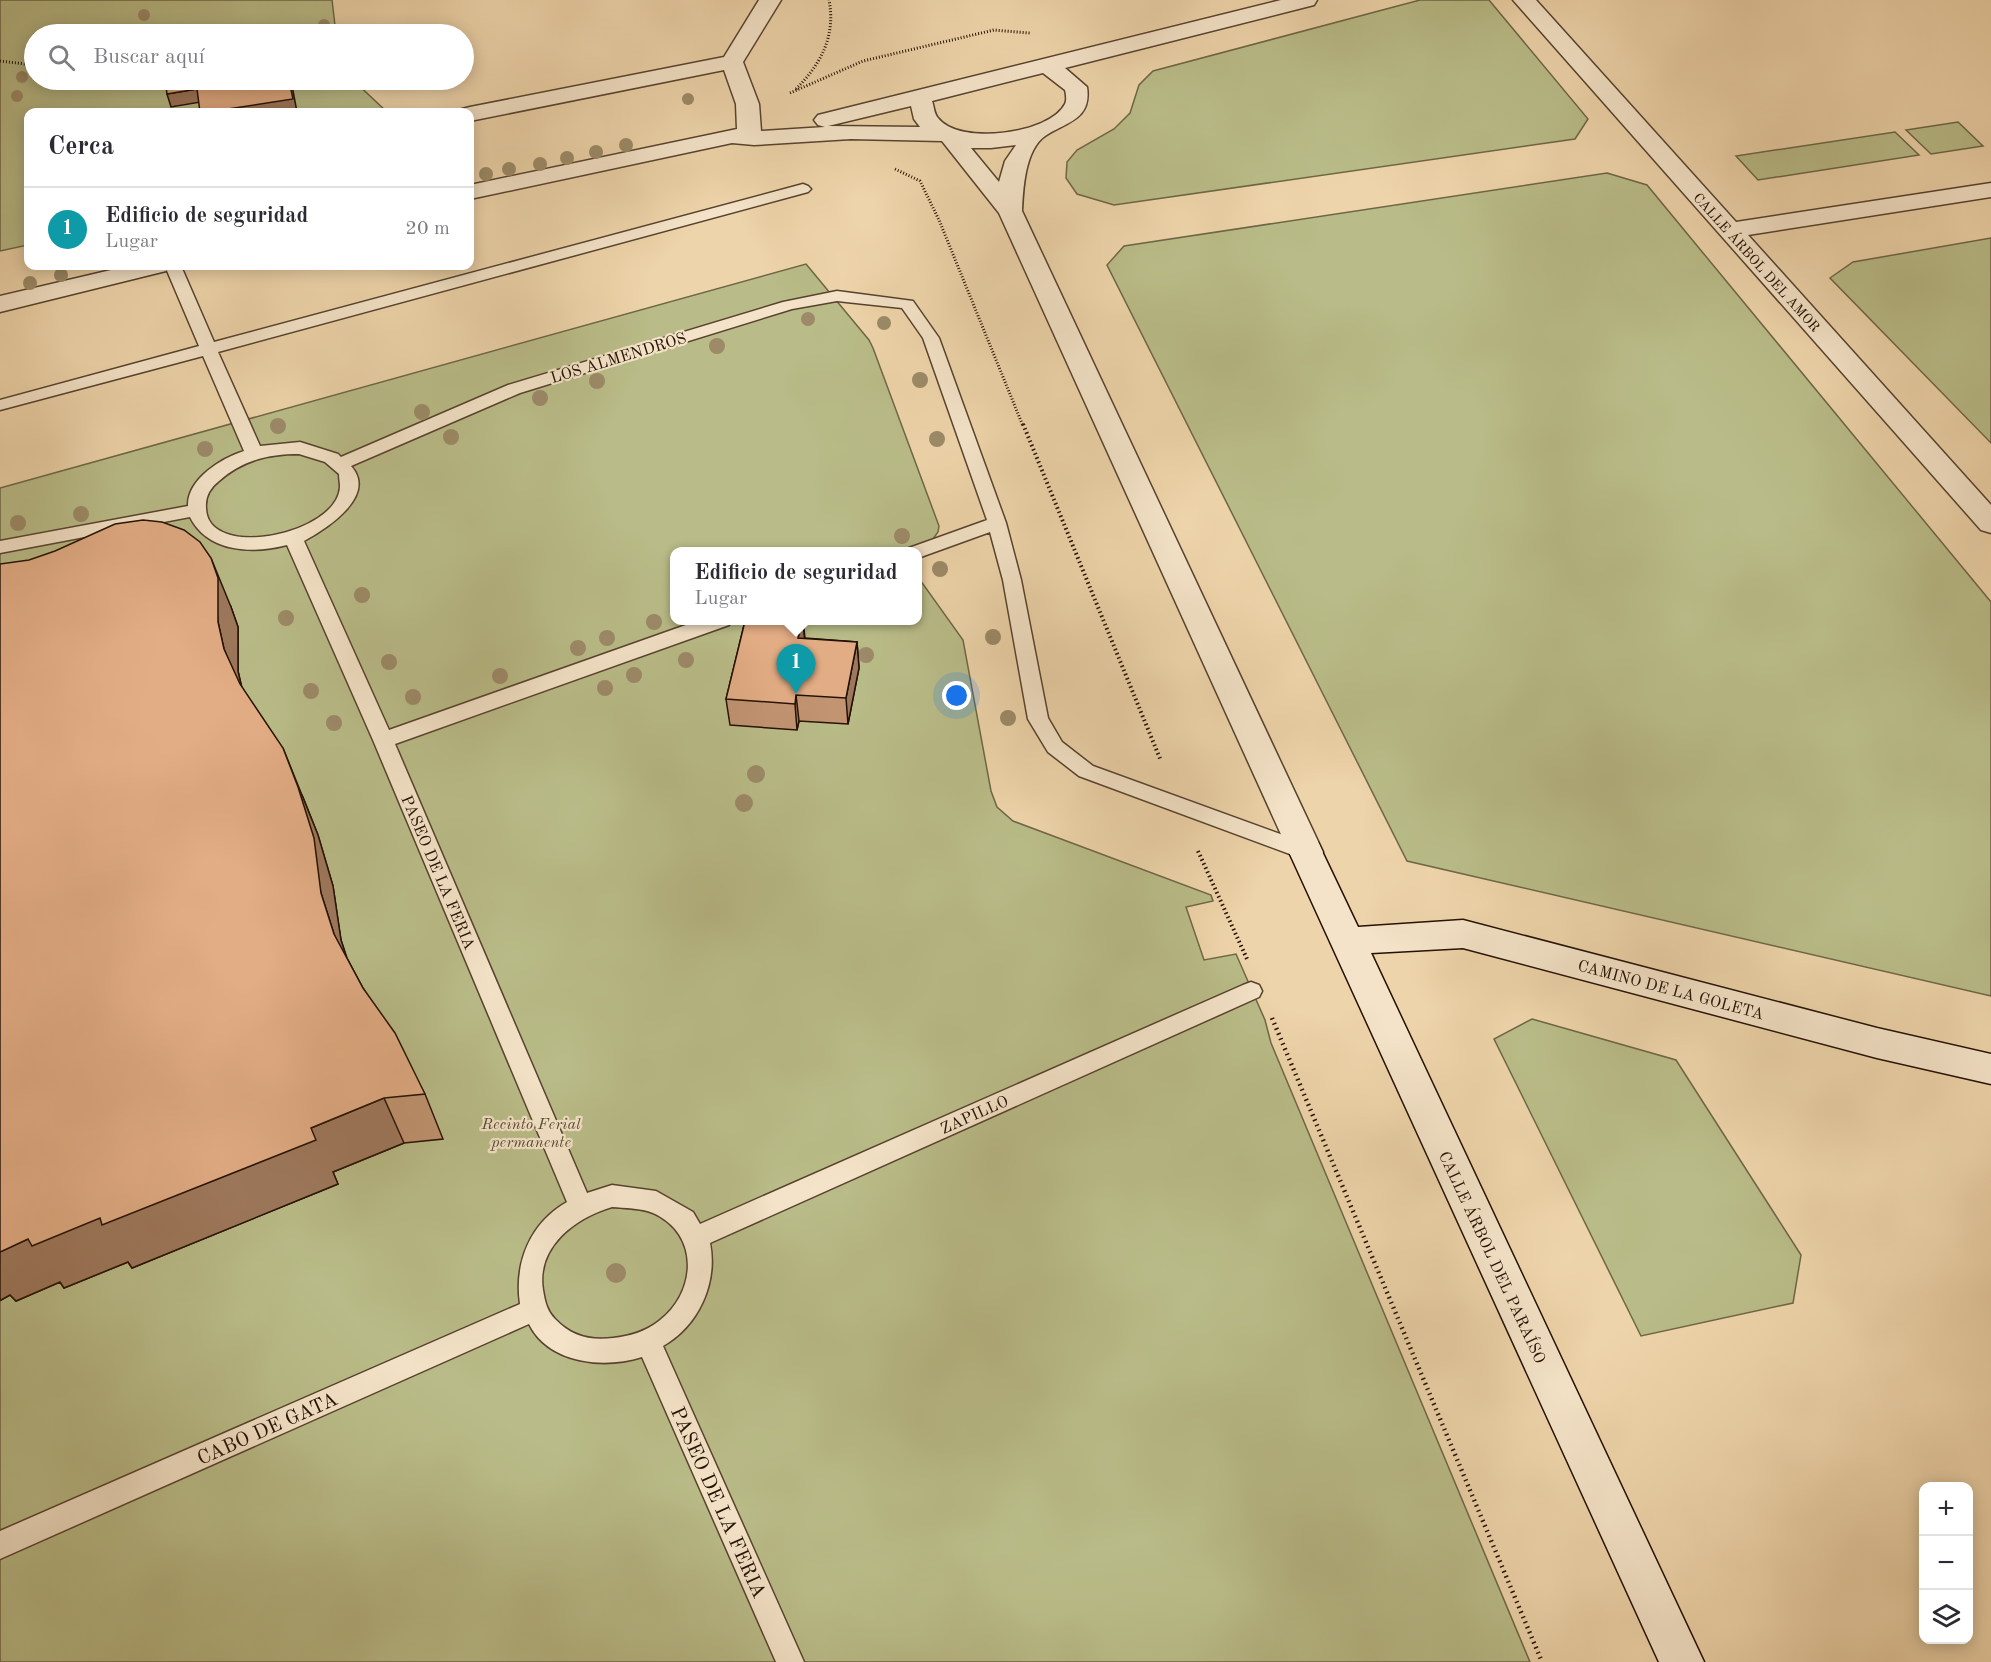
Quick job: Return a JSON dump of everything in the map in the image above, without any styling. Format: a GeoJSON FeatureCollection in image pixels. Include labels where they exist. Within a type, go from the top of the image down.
{"type":"FeatureCollection","features":[{"type":"Feature","properties":{"kind":"street"},"geometry":{"type":"LineString","coordinates":[[474,113],[732,62],[770,0]]}},
{"type":"Feature","properties":{"kind":"street"},"geometry":{"type":"LineString","coordinates":[[754,138],[1306,0]]}},
{"type":"Feature","properties":{"kind":"street","name":"CALLE ÁRBOL DEL AMOR"},"geometry":{"type":"LineString","coordinates":[[1524,0],[1729,231],[1986,510]]}},
{"type":"Feature","properties":{"kind":"street"},"geometry":{"type":"LineString","coordinates":[[474,191],[732,136],[754,138],[851,132],[993,141],[1037,131],[1053,124],[1074,107],[1107,67],[1160,37]]}},
{"type":"Feature","properties":{"kind":"street"},"geometry":{"type":"LineString","coordinates":[[732,62],[748,109],[750,124],[748,129],[754,138]]}},
{"type":"Feature","properties":{"kind":"street"},"geometry":{"type":"LineString","coordinates":[[1047,66],[1076,87],[1074,107]]}},
{"type":"Feature","properties":{"kind":"street"},"geometry":{"type":"LineString","coordinates":[[920,97],[922,117],[928,126],[946,137],[1010,212]]}},
{"type":"Feature","properties":{"kind":"street"},"geometry":{"type":"LineString","coordinates":[[1010,212],[1011,173],[1018,156],[1037,131]]}},
{"type":"Feature","properties":{"kind":"street"},"geometry":{"type":"LineString","coordinates":[[1729,231],[1991,190]]}},
{"type":"Feature","properties":{"kind":"street","name":"CALLE ÁRBOL DEL PARAÍSO"},"geometry":{"type":"LineString","coordinates":[[1010,212],[1348,941],[1419,1100],[1682,1662]]}},
{"type":"Feature","properties":{"kind":"street"},"geometry":{"type":"LineString","coordinates":[[0,304],[140,270]]}},
{"type":"Feature","properties":{"kind":"street","name":"CAMINO DE LA GOLETA"},"geometry":{"type":"LineString","coordinates":[[1348,941],[1463,934],[1877,1043],[1991,1069]]}},
{"type":"Feature","properties":{"kind":"lane"},"geometry":{"type":"LineString","coordinates":[[0,405],[803,189]]}},
{"type":"Feature","properties":{"kind":"lane"},"geometry":{"type":"LineString","coordinates":[[175,270],[254,453]]}},
{"type":"Feature","properties":{"kind":"lane","name":"LOS ALMENDROS"},"geometry":{"type":"LineString","coordinates":[[340,464],[514,389],[789,305],[837,296],[907,304],[931,338],[997,523]]}},
{"type":"Feature","properties":{"kind":"lane"},"geometry":{"type":"LineString","coordinates":[[300,448],[327,454],[340,464],[348,477],[349,487],[342,507],[324,524],[294,539],[259,545],[221,539],[204,527],[197,510],[199,494],[214,474],[254,453],[270,449],[300,448]]}},
{"type":"Feature","properties":{"kind":"lane"},"geometry":{"type":"LineString","coordinates":[[0,547],[197,510]]}},
{"type":"Feature","properties":{"kind":"lane"},"geometry":{"type":"LineString","coordinates":[[922,550],[997,523],[1012,580],[1038,719],[1055,747],[1086,771],[1306,852]]}},
{"type":"Feature","properties":{"kind":"lane","name":"PASEO DE LA FERIA"},"geometry":{"type":"LineString","coordinates":[[294,539],[383,740],[580,1207]]}},
{"type":"Feature","properties":{"kind":"lane"},"geometry":{"type":"LineString","coordinates":[[383,740],[711,625]]}},
{"type":"Feature","properties":{"kind":"lane","name":"ZAPILLO"},"geometry":{"type":"LineString","coordinates":[[696,1238],[1251,980]]}},
{"type":"Feature","properties":{"kind":"lane"},"geometry":{"type":"LineString","coordinates":[[612,1196],[632,1196],[651,1199],[668,1206],[683,1217],[700,1248],[702,1266],[699,1285],[694,1299],[675,1323],[662,1334],[648,1342],[616,1352],[584,1350],[557,1339],[546,1329],[534,1310],[529,1292],[529,1273],[534,1255],[544,1238],[557,1223],[580,1207],[612,1196]]}},
{"type":"Feature","properties":{"kind":"lane","name":"CABO DE GATA"},"geometry":{"type":"LineString","coordinates":[[0,1545],[534,1310]]}},
{"type":"Feature","properties":{"kind":"lane","name":"PASEO DE LA FERIA"},"geometry":{"type":"LineString","coordinates":[[648,1342],[790,1662]]}},
{"type":"Feature","properties":{"kind":"path"},"geometry":{"type":"LineString","coordinates":[[0,61],[24,64]]}},
{"type":"Feature","properties":{"kind":"path"},"geometry":{"type":"LineString","coordinates":[[889,167],[920,181],[939,220],[1251,980]]}},
{"type":"Feature","properties":{"kind":"path"},"geometry":{"type":"LineString","coordinates":[[1268,1009],[1542,1662]]}},
{"type":"Feature","properties":{"kind":"green space"},"geometry":{"type":"Polygon","coordinates":[[[0,0],[332,0],[335,24],[24,24],[24,90],[364,90],[383,108],[24,108],[24,246],[0,251],[0,0]]]}},
{"type":"Feature","properties":{"kind":"green space"},"geometry":{"type":"Polygon","coordinates":[[[1420,0],[1489,0],[1588,119],[1575,139],[1114,205],[1077,194],[1066,178],[1067,162],[1077,150],[1114,129],[1130,113],[1139,85],[1153,71],[1420,0]]]}},
{"type":"Feature","properties":{"kind":"green space"},"geometry":{"type":"Polygon","coordinates":[[[1958,122],[1983,146],[1931,154],[1906,130],[1958,122]]]}},
{"type":"Feature","properties":{"kind":"green space"},"geometry":{"type":"Polygon","coordinates":[[[1895,132],[1919,155],[1758,180],[1736,156],[1895,132]]]}},
{"type":"Feature","properties":{"kind":"green space"},"geometry":{"type":"Polygon","coordinates":[[[1607,173],[1647,185],[1991,602],[1991,996],[1407,861],[1107,265],[1124,246],[1607,173]]]}},
{"type":"Feature","properties":{"kind":"green space"},"geometry":{"type":"Polygon","coordinates":[[[1991,238],[1991,443],[1830,278],[1853,262],[1991,238]]]}},
{"type":"Feature","properties":{"kind":"green space","name":"Recinto Ferial permanente"},"geometry":{"type":"Polygon","coordinates":[[[806,264],[869,340],[873,348],[939,526],[938,532],[922,554],[922,547],[670,547],[670,625],[922,625],[922,583],[963,640],[991,791],[997,807],[1013,821],[1211,895],[1213,901],[1186,907],[1204,960],[1236,954],[1265,1020],[1271,1043],[1530,1662],[0,1662],[0,488],[806,264]]]}},
{"type":"Feature","properties":{"kind":"green space"},"geometry":{"type":"Polygon","coordinates":[[[1532,1019],[1676,1060],[1801,1255],[1793,1303],[1641,1336],[1494,1039],[1532,1019]]]}},
{"type":"Feature","properties":{"kind":"building"},"geometry":{"type":"Polygon","coordinates":[[[166,90],[191,90],[167,94],[166,90]]]}},
{"type":"Feature","properties":{"kind":"building"},"geometry":{"type":"Polygon","coordinates":[[[197,90],[291,90],[293,99],[234,108],[199,108],[197,90]]]}},
{"type":"Feature","properties":{"kind":"building"},"geometry":{"type":"Polygon","coordinates":[[[143,520],[162,522],[184,530],[200,542],[211,558],[218,578],[218,622],[224,649],[240,684],[283,748],[314,838],[321,893],[334,934],[363,988],[395,1033],[425,1094],[384,1098],[311,1128],[316,1140],[102,1225],[100,1218],[32,1246],[28,1239],[0,1252],[0,564],[29,560],[115,524],[143,520]]]}},
{"type":"Feature","properties":{"kind":"building"},"geometry":{"type":"Polygon","coordinates":[[[744,625],[801,625],[798,638],[857,642],[846,698],[796,695],[795,704],[726,699],[744,625]]]}},
{"type":"Feature","properties":{"kind":"place","name":"Edificio de seguridad"},"geometry":{"type":"Point","coordinates":[796,694]}}]}
